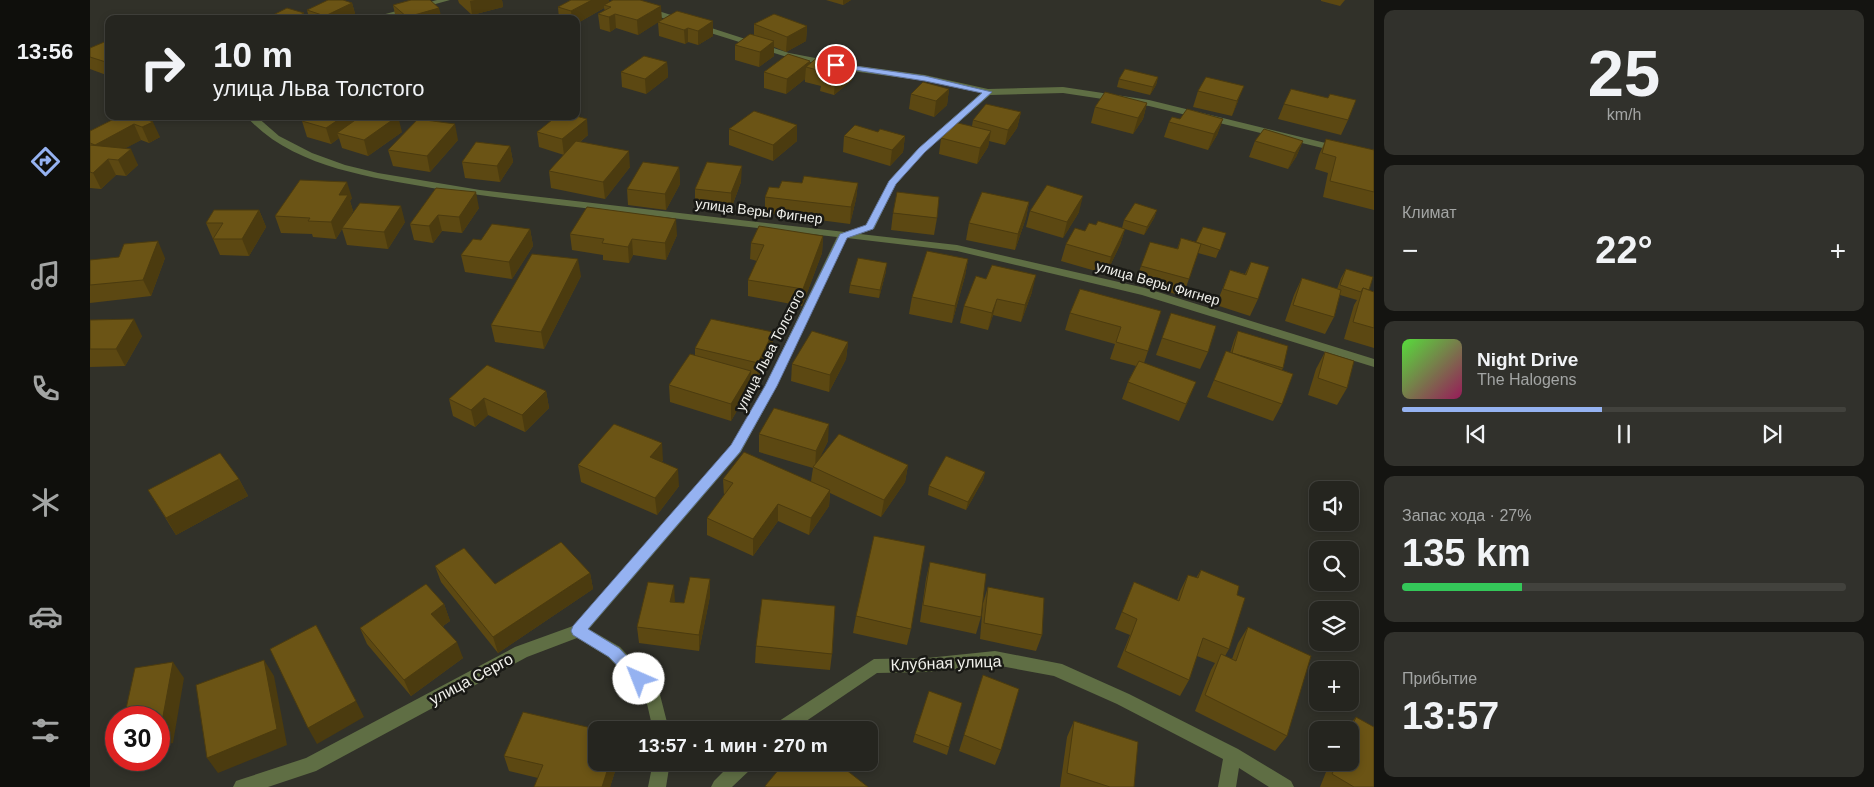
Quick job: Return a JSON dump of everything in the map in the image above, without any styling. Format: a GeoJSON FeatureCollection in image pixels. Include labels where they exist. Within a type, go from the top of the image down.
{"type":"FeatureCollection","features":[{"type":"Feature","properties":{"kind":"street"},"geometry":{"type":"LineString","coordinates":[[387,15],[446,0]]}},
{"type":"Feature","properties":{"kind":"street"},"geometry":{"type":"LineString","coordinates":[[628,0],[637,7],[787,55],[852,68],[925,78],[988,92],[1064,90],[1149,103],[1346,150]]}},
{"type":"Feature","properties":{"kind":"street"},"geometry":{"type":"LineString","coordinates":[[843,236],[870,227],[892,183],[922,150],[988,92]]}},
{"type":"Feature","properties":{"kind":"street","name":"улица Веры Фигнер"},"geometry":{"type":"LineString","coordinates":[[255,120],[276,138],[309,154],[342,167],[378,176],[480,193],[957,248],[1145,292],[1374,363]]}},
{"type":"Feature","properties":{"kind":"street","name":"улица Льва Толстого"},"geometry":{"type":"LineString","coordinates":[[578,631],[736,448],[771,386],[843,236]]}},
{"type":"Feature","properties":{"kind":"street"},"geometry":{"type":"LineString","coordinates":[[578,631],[614,652],[652,692],[659,721]]}},
{"type":"Feature","properties":{"kind":"street","name":"улица Серго"},"geometry":{"type":"LineString","coordinates":[[242,787],[310,765],[521,652],[578,631]]}},
{"type":"Feature","properties":{"kind":"street","name":"Клубная улица"},"geometry":{"type":"LineString","coordinates":[[792,721],[874,666],[927,665],[995,658],[1056,670],[1123,699],[1232,755],[1284,787]]}},
{"type":"Feature","properties":{"kind":"street"},"geometry":{"type":"LineString","coordinates":[[1227,787],[1232,755]]}},
{"type":"Feature","properties":{"kind":"street"},"geometry":{"type":"LineString","coordinates":[[657,787],[660,771]]}},
{"type":"Feature","properties":{"kind":"street"},"geometry":{"type":"LineString","coordinates":[[720,787],[737,771]]}},
{"type":"Feature","properties":{"kind":"building"},"geometry":{"type":"Polygon","coordinates":[[[328,0],[343,0],[352,3],[327,15],[307,10],[328,0]]]}},
{"type":"Feature","properties":{"kind":"building"},"geometry":{"type":"Polygon","coordinates":[[[411,0],[430,0],[439,8],[414,15],[405,15],[393,5],[411,0]]]}},
{"type":"Feature","properties":{"kind":"building"},"geometry":{"type":"Polygon","coordinates":[[[571,0],[592,0],[571,11],[558,7],[571,0]]]}},
{"type":"Feature","properties":{"kind":"building"},"geometry":{"type":"Polygon","coordinates":[[[613,0],[640,0],[661,6],[637,20],[615,14],[609,17],[598,14],[611,7],[604,5],[613,0]]]}},
{"type":"Feature","properties":{"kind":"building"},"geometry":{"type":"Polygon","coordinates":[[[287,8],[304,13],[300,15],[273,15],[287,8]]]}},
{"type":"Feature","properties":{"kind":"building"},"geometry":{"type":"Polygon","coordinates":[[[677,11],[713,21],[698,31],[688,28],[684,30],[658,22],[677,11]]]}},
{"type":"Feature","properties":{"kind":"building"},"geometry":{"type":"Polygon","coordinates":[[[774,14],[807,26],[787,37],[754,24],[774,14]]]}},
{"type":"Feature","properties":{"kind":"building"},"geometry":{"type":"Polygon","coordinates":[[[750,34],[774,41],[760,52],[735,45],[750,34]]]}},
{"type":"Feature","properties":{"kind":"building"},"geometry":{"type":"Polygon","coordinates":[[[105,42],[105,62],[90,57],[90,48],[105,42]]]}},
{"type":"Feature","properties":{"kind":"building"},"geometry":{"type":"Polygon","coordinates":[[[788,54],[810,61],[787,79],[764,72],[788,54]]]}},
{"type":"Feature","properties":{"kind":"building"},"geometry":{"type":"Polygon","coordinates":[[[820,55],[853,65],[835,80],[821,76],[825,72],[806,67],[820,55]]]}},
{"type":"Feature","properties":{"kind":"building"},"geometry":{"type":"Polygon","coordinates":[[[644,56],[667,62],[645,79],[621,72],[644,56]]]}},
{"type":"Feature","properties":{"kind":"building"},"geometry":{"type":"Polygon","coordinates":[[[1125,69],[1158,77],[1153,87],[1119,79],[1125,69]]]}},
{"type":"Feature","properties":{"kind":"building"},"geometry":{"type":"Polygon","coordinates":[[[1206,77],[1244,86],[1237,101],[1198,91],[1206,77]]]}},
{"type":"Feature","properties":{"kind":"building"},"geometry":{"type":"Polygon","coordinates":[[[923,82],[949,89],[936,101],[911,94],[923,82]]]}},
{"type":"Feature","properties":{"kind":"building"},"geometry":{"type":"Polygon","coordinates":[[[1291,89],[1328,98],[1330,94],[1356,100],[1348,120],[1284,104],[1291,89]]]}},
{"type":"Feature","properties":{"kind":"building"},"geometry":{"type":"Polygon","coordinates":[[[1105,92],[1147,103],[1138,118],[1095,107],[1105,92]]]}},
{"type":"Feature","properties":{"kind":"building"},"geometry":{"type":"Polygon","coordinates":[[[986,104],[1021,112],[1008,130],[973,120],[986,104]]]}},
{"type":"Feature","properties":{"kind":"building"},"geometry":{"type":"Polygon","coordinates":[[[1187,109],[1223,119],[1214,134],[1169,122],[1172,117],[1180,119],[1187,109]]]}},
{"type":"Feature","properties":{"kind":"building"},"geometry":{"type":"Polygon","coordinates":[[[754,111],[797,125],[773,145],[729,129],[754,111]]]}},
{"type":"Feature","properties":{"kind":"building"},"geometry":{"type":"Polygon","coordinates":[[[580,117],[587,119],[562,139],[537,132],[552,120],[580,120],[580,117]]]}},
{"type":"Feature","properties":{"kind":"building"},"geometry":{"type":"Polygon","coordinates":[[[112,120],[148,120],[153,122],[142,127],[134,124],[95,145],[90,143],[90,131],[112,120]]]}},
{"type":"Feature","properties":{"kind":"building"},"geometry":{"type":"Polygon","coordinates":[[[304,120],[338,120],[326,128],[302,121],[304,120]]]}},
{"type":"Feature","properties":{"kind":"building"},"geometry":{"type":"Polygon","coordinates":[[[355,120],[392,120],[364,140],[337,133],[355,120]]]}},
{"type":"Feature","properties":{"kind":"building"},"geometry":{"type":"Polygon","coordinates":[[[417,120],[455,124],[427,156],[388,150],[417,120]]]}},
{"type":"Feature","properties":{"kind":"building"},"geometry":{"type":"Polygon","coordinates":[[[954,122],[991,131],[980,148],[941,138],[954,122]]]}},
{"type":"Feature","properties":{"kind":"building"},"geometry":{"type":"Polygon","coordinates":[[[855,125],[878,132],[880,129],[905,136],[892,150],[844,136],[855,125]]]}},
{"type":"Feature","properties":{"kind":"building"},"geometry":{"type":"Polygon","coordinates":[[[1264,129],[1303,141],[1295,153],[1255,141],[1264,129]]]}},
{"type":"Feature","properties":{"kind":"building"},"geometry":{"type":"Polygon","coordinates":[[[1326,139],[1374,150],[1374,192],[1330,181],[1336,157],[1322,153],[1326,139]]]}},
{"type":"Feature","properties":{"kind":"building"},"geometry":{"type":"Polygon","coordinates":[[[576,141],[629,151],[603,182],[549,171],[576,141]]]}},
{"type":"Feature","properties":{"kind":"building"},"geometry":{"type":"Polygon","coordinates":[[[476,142],[510,146],[497,166],[462,162],[476,142]]]}},
{"type":"Feature","properties":{"kind":"building"},"geometry":{"type":"Polygon","coordinates":[[[90,145],[131,149],[118,160],[108,159],[93,173],[90,172],[90,145]]]}},
{"type":"Feature","properties":{"kind":"building"},"geometry":{"type":"Polygon","coordinates":[[[643,162],[679,167],[665,194],[627,189],[643,162]]]}},
{"type":"Feature","properties":{"kind":"building"},"geometry":{"type":"Polygon","coordinates":[[[707,162],[742,166],[731,193],[695,189],[707,162]]]}},
{"type":"Feature","properties":{"kind":"building"},"geometry":{"type":"Polygon","coordinates":[[[804,176],[858,183],[851,207],[765,197],[769,187],[779,188],[782,181],[802,183],[804,176]]]}},
{"type":"Feature","properties":{"kind":"building"},"geometry":{"type":"Polygon","coordinates":[[[300,180],[347,182],[339,195],[348,195],[331,222],[308,221],[310,218],[275,216],[300,180]]]}},
{"type":"Feature","properties":{"kind":"building"},"geometry":{"type":"Polygon","coordinates":[[[1047,185],[1083,196],[1067,222],[1030,211],[1047,185]]]}},
{"type":"Feature","properties":{"kind":"building"},"geometry":{"type":"Polygon","coordinates":[[[436,188],[476,192],[459,217],[438,215],[429,226],[410,224],[436,188]]]}},
{"type":"Feature","properties":{"kind":"building"},"geometry":{"type":"Polygon","coordinates":[[[897,192],[939,197],[937,218],[893,213],[897,192]]]}},
{"type":"Feature","properties":{"kind":"building"},"geometry":{"type":"Polygon","coordinates":[[[982,192],[1029,202],[1018,234],[969,223],[982,192]]]}},
{"type":"Feature","properties":{"kind":"building"},"geometry":{"type":"Polygon","coordinates":[[[360,203],[401,206],[384,232],[342,228],[360,203]]]}},
{"type":"Feature","properties":{"kind":"building"},"geometry":{"type":"Polygon","coordinates":[[[1135,203],[1157,210],[1147,227],[1124,220],[1135,203]]]}},
{"type":"Feature","properties":{"kind":"building"},"geometry":{"type":"Polygon","coordinates":[[[587,207],[676,219],[665,243],[632,239],[628,247],[602,243],[604,239],[570,234],[587,207]]]}},
{"type":"Feature","properties":{"kind":"building"},"geometry":{"type":"Polygon","coordinates":[[[214,210],[259,210],[242,239],[213,239],[223,223],[206,223],[214,210]]]}},
{"type":"Feature","properties":{"kind":"building"},"geometry":{"type":"Polygon","coordinates":[[[1098,221],[1125,229],[1111,257],[1066,244],[1075,228],[1085,231],[1089,223],[1096,225],[1098,221]]]}},
{"type":"Feature","properties":{"kind":"building"},"geometry":{"type":"Polygon","coordinates":[[[492,224],[530,229],[509,262],[461,255],[473,239],[481,240],[492,224]]]}},
{"type":"Feature","properties":{"kind":"building"},"geometry":{"type":"Polygon","coordinates":[[[759,226],[823,236],[803,289],[748,280],[764,245],[751,243],[759,226]]]}},
{"type":"Feature","properties":{"kind":"building"},"geometry":{"type":"Polygon","coordinates":[[[1203,227],[1226,233],[1220,250],[1196,242],[1203,227]]]}},
{"type":"Feature","properties":{"kind":"building"},"geometry":{"type":"Polygon","coordinates":[[[1181,238],[1201,244],[1189,279],[1141,266],[1150,242],[1178,249],[1181,238]]]}},
{"type":"Feature","properties":{"kind":"building"},"geometry":{"type":"Polygon","coordinates":[[[158,241],[143,280],[90,285],[90,260],[119,257],[124,244],[158,241]]]}},
{"type":"Feature","properties":{"kind":"building"},"geometry":{"type":"Polygon","coordinates":[[[927,251],[968,259],[955,306],[912,297],[927,251]]]}},
{"type":"Feature","properties":{"kind":"building"},"geometry":{"type":"Polygon","coordinates":[[[532,254],[578,259],[541,332],[491,325],[532,254]]]}},
{"type":"Feature","properties":{"kind":"building"},"geometry":{"type":"Polygon","coordinates":[[[858,258],[887,263],[880,290],[850,285],[858,258]]]}},
{"type":"Feature","properties":{"kind":"building"},"geometry":{"type":"Polygon","coordinates":[[[1251,262],[1269,267],[1258,299],[1223,289],[1230,270],[1246,275],[1251,262]]]}},
{"type":"Feature","properties":{"kind":"building"},"geometry":{"type":"Polygon","coordinates":[[[992,265],[1036,275],[1025,305],[997,299],[992,313],[964,306],[976,276],[986,279],[992,265]]]}},
{"type":"Feature","properties":{"kind":"building"},"geometry":{"type":"Polygon","coordinates":[[[1346,269],[1373,277],[1369,290],[1363,288],[1361,292],[1340,285],[1346,269]]]}},
{"type":"Feature","properties":{"kind":"building"},"geometry":{"type":"Polygon","coordinates":[[[1302,278],[1341,290],[1334,317],[1293,305],[1302,278]]]}},
{"type":"Feature","properties":{"kind":"building"},"geometry":{"type":"Polygon","coordinates":[[[1363,288],[1374,292],[1374,328],[1353,322],[1363,288]]]}},
{"type":"Feature","properties":{"kind":"building"},"geometry":{"type":"Polygon","coordinates":[[[1080,289],[1161,311],[1148,351],[1116,342],[1121,327],[1070,313],[1080,289]]]}},
{"type":"Feature","properties":{"kind":"building"},"geometry":{"type":"Polygon","coordinates":[[[1171,313],[1216,326],[1208,352],[1162,338],[1171,313]]]}},
{"type":"Feature","properties":{"kind":"building"},"geometry":{"type":"Polygon","coordinates":[[[134,319],[116,349],[90,349],[90,320],[134,319]]]}},
{"type":"Feature","properties":{"kind":"building"},"geometry":{"type":"Polygon","coordinates":[[[711,319],[773,332],[758,363],[695,348],[711,319]]]}},
{"type":"Feature","properties":{"kind":"building"},"geometry":{"type":"Polygon","coordinates":[[[812,331],[848,342],[830,375],[792,364],[812,331]]]}},
{"type":"Feature","properties":{"kind":"building"},"geometry":{"type":"Polygon","coordinates":[[[1238,331],[1288,346],[1283,368],[1232,353],[1238,331]]]}},
{"type":"Feature","properties":{"kind":"building"},"geometry":{"type":"Polygon","coordinates":[[[1226,351],[1293,374],[1282,404],[1214,380],[1226,351]]]}},
{"type":"Feature","properties":{"kind":"building"},"geometry":{"type":"Polygon","coordinates":[[[1325,352],[1354,361],[1347,388],[1318,378],[1325,352]]]}},
{"type":"Feature","properties":{"kind":"building"},"geometry":{"type":"Polygon","coordinates":[[[690,354],[751,371],[731,404],[669,385],[690,354]]]}},
{"type":"Feature","properties":{"kind":"building"},"geometry":{"type":"Polygon","coordinates":[[[1139,361],[1196,382],[1186,404],[1128,382],[1139,361]]]}},
{"type":"Feature","properties":{"kind":"building"},"geometry":{"type":"Polygon","coordinates":[[[487,365],[546,391],[522,415],[484,398],[471,410],[449,399],[487,365]]]}},
{"type":"Feature","properties":{"kind":"building"},"geometry":{"type":"Polygon","coordinates":[[[774,408],[829,424],[816,451],[759,434],[774,408]]]}},
{"type":"Feature","properties":{"kind":"building"},"geometry":{"type":"Polygon","coordinates":[[[614,424],[662,443],[650,457],[678,469],[655,498],[578,465],[614,424]]]}},
{"type":"Feature","properties":{"kind":"building"},"geometry":{"type":"Polygon","coordinates":[[[839,434],[908,465],[884,500],[813,467],[839,434]]]}},
{"type":"Feature","properties":{"kind":"building"},"geometry":{"type":"Polygon","coordinates":[[[744,452],[830,490],[811,518],[778,504],[753,539],[707,518],[733,483],[723,479],[744,452]]]}},
{"type":"Feature","properties":{"kind":"building"},"geometry":{"type":"Polygon","coordinates":[[[220,453],[239,479],[166,518],[148,490],[220,453]]]}},
{"type":"Feature","properties":{"kind":"building"},"geometry":{"type":"Polygon","coordinates":[[[946,456],[985,472],[968,502],[929,486],[946,456]]]}},
{"type":"Feature","properties":{"kind":"building"},"geometry":{"type":"Polygon","coordinates":[[[874,536],[925,546],[911,629],[856,616],[874,536]]]}},
{"type":"Feature","properties":{"kind":"building"},"geometry":{"type":"Polygon","coordinates":[[[561,542],[590,573],[493,637],[435,566],[464,548],[495,584],[561,542]]]}},
{"type":"Feature","properties":{"kind":"building"},"geometry":{"type":"Polygon","coordinates":[[[930,562],[986,574],[981,617],[923,605],[930,562]]]}},
{"type":"Feature","properties":{"kind":"building"},"geometry":{"type":"Polygon","coordinates":[[[1201,570],[1239,586],[1237,595],[1245,598],[1229,649],[1203,638],[1189,680],[1125,651],[1137,619],[1122,612],[1134,582],[1179,601],[1188,575],[1198,578],[1201,570]]]}},
{"type":"Feature","properties":{"kind":"building"},"geometry":{"type":"Polygon","coordinates":[[[690,577],[710,579],[699,635],[637,627],[648,582],[674,585],[670,602],[684,603],[690,577]]]}},
{"type":"Feature","properties":{"kind":"building"},"geometry":{"type":"Polygon","coordinates":[[[426,584],[444,604],[431,614],[457,642],[404,680],[360,628],[426,584]]]}},
{"type":"Feature","properties":{"kind":"building"},"geometry":{"type":"Polygon","coordinates":[[[988,587],[1044,598],[1042,635],[984,623],[988,587]]]}},
{"type":"Feature","properties":{"kind":"building"},"geometry":{"type":"Polygon","coordinates":[[[762,599],[835,606],[832,654],[756,646],[762,599]]]}},
{"type":"Feature","properties":{"kind":"building"},"geometry":{"type":"Polygon","coordinates":[[[316,625],[356,701],[308,728],[270,649],[316,625]]]}},
{"type":"Feature","properties":{"kind":"building"},"geometry":{"type":"Polygon","coordinates":[[[1248,627],[1311,656],[1287,736],[1205,695],[1221,654],[1236,661],[1248,627]]]}},
{"type":"Feature","properties":{"kind":"building"},"geometry":{"type":"Polygon","coordinates":[[[264,660],[277,729],[207,758],[196,685],[264,660]]]}},
{"type":"Feature","properties":{"kind":"building"},"geometry":{"type":"Polygon","coordinates":[[[173,662],[165,706],[127,706],[135,668],[173,662]]]}},
{"type":"Feature","properties":{"kind":"building"},"geometry":{"type":"Polygon","coordinates":[[[983,675],[1019,689],[1001,750],[964,735],[983,675]]]}},
{"type":"Feature","properties":{"kind":"building"},"geometry":{"type":"Polygon","coordinates":[[[929,691],[962,703],[949,747],[915,734],[929,691]]]}},
{"type":"Feature","properties":{"kind":"building"},"geometry":{"type":"Polygon","coordinates":[[[523,712],[588,727],[588,771],[607,771],[602,787],[534,787],[543,765],[504,756],[523,712]]]}},
{"type":"Feature","properties":{"kind":"building"},"geometry":{"type":"Polygon","coordinates":[[[1356,717],[1374,727],[1374,787],[1354,787],[1332,774],[1333,771],[1359,771],[1359,721],[1354,721],[1356,717]]]}},
{"type":"Feature","properties":{"kind":"building"},"geometry":{"type":"Polygon","coordinates":[[[1074,721],[1138,742],[1134,787],[1110,787],[1067,773],[1074,721]]]}},
{"type":"Feature","properties":{"kind":"building"},"geometry":{"type":"Polygon","coordinates":[[[778,771],[848,771],[868,787],[767,787],[765,786],[778,771]]]}},
{"type":"Feature","properties":{"kind":"route"},"geometry":{"type":"LineString","coordinates":[[639,679],[614,652],[578,631],[736,448],[771,386],[843,236],[870,227],[892,183],[922,150],[988,92],[925,78],[836,65]]}}]}
